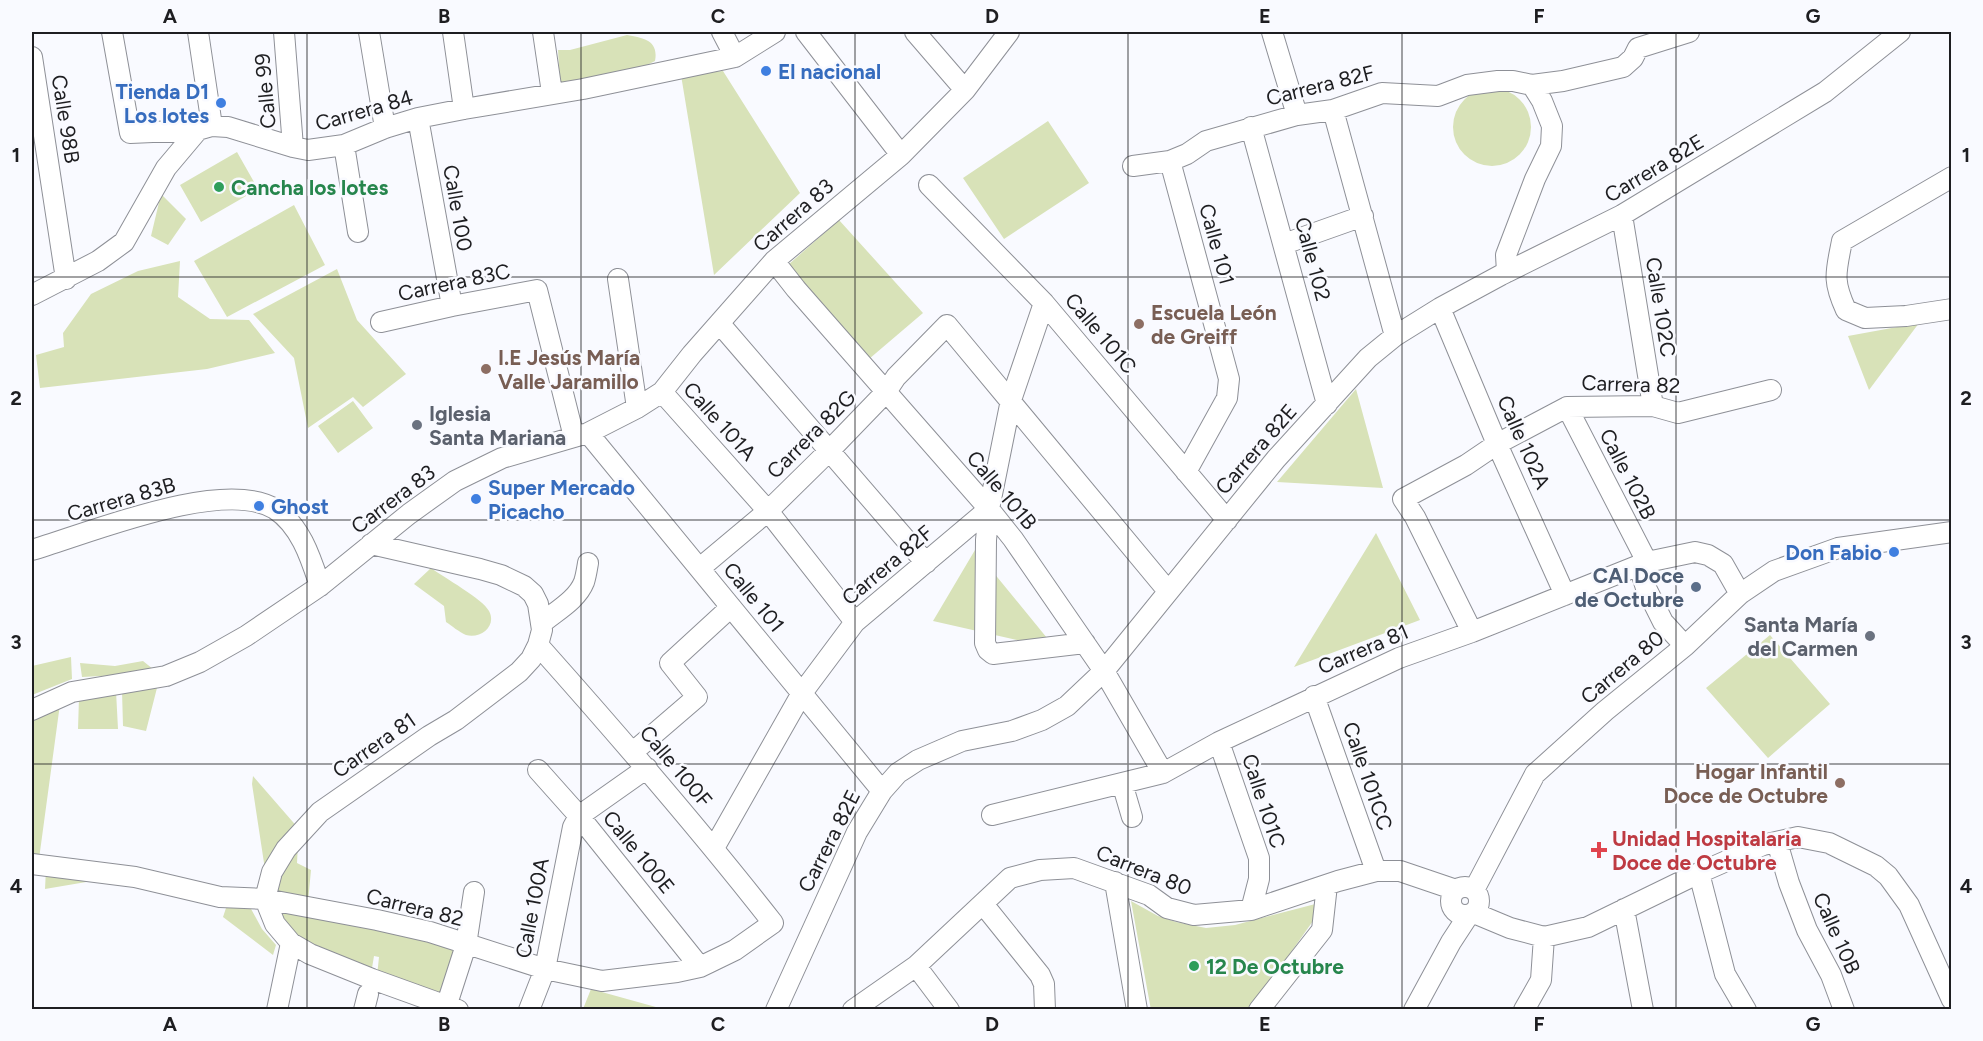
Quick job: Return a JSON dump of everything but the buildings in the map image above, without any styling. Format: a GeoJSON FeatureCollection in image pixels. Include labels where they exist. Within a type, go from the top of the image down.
{"type":"FeatureCollection","features":[{"type":"Feature","properties":{"kind":"street","name":"Carrera 84"},"geometry":{"type":"LineString","coordinates":[[112,32],[130,133],[228,127],[308,150],[344,145],[385,128],[418,118],[464,108],[583,89],[735,57],[775,32]]}},
{"type":"Feature","properties":{"kind":"street"},"geometry":{"type":"LineString","coordinates":[[32,295],[99,261],[124,242],[166,168],[205,128],[198,32]]}},
{"type":"Feature","properties":{"kind":"street","name":"Calle 99"},"geometry":{"type":"LineString","coordinates":[[284,32],[294,147]]}},
{"type":"Feature","properties":{"kind":"street"},"geometry":{"type":"LineString","coordinates":[[369,32],[385,128]]}},
{"type":"Feature","properties":{"kind":"street"},"geometry":{"type":"LineString","coordinates":[[453,32],[464,108]]}},
{"type":"Feature","properties":{"kind":"street"},"geometry":{"type":"LineString","coordinates":[[543,32],[552,93]]}},
{"type":"Feature","properties":{"kind":"street"},"geometry":{"type":"LineString","coordinates":[[722,32],[735,57]]}},
{"type":"Feature","properties":{"kind":"street"},"geometry":{"type":"LineString","coordinates":[[806,32],[901,155]]}},
{"type":"Feature","properties":{"kind":"street"},"geometry":{"type":"LineString","coordinates":[[915,32],[965,90]]}},
{"type":"Feature","properties":{"kind":"street","name":"Carrera 83"},"geometry":{"type":"LineString","coordinates":[[32,710],[72,692],[166,676],[200,662],[246,636],[320,586],[417,508],[455,481],[502,458],[581,435],[637,408],[662,392],[692,354],[774,261],[901,155],[965,90],[1009,32]]}},
{"type":"Feature","properties":{"kind":"street"},"geometry":{"type":"LineString","coordinates":[[1272,32],[1297,115]]}},
{"type":"Feature","properties":{"kind":"street","name":"Carrera 82F"},"geometry":{"type":"LineString","coordinates":[[1133,166],[1170,161],[1206,141],[1297,115],[1334,110],[1382,93],[1438,96],[1467,85],[1513,81],[1532,85],[1563,81],[1623,67],[1638,48],[1689,32]]}},
{"type":"Feature","properties":{"kind":"street","name":"Carrera 82E"},"geometry":{"type":"LineString","coordinates":[[776,1010],[856,832],[882,790],[898,773],[918,760],[962,741],[1012,731],[1042,720],[1066,705],[1104,671],[1276,459],[1368,358],[1395,336],[1440,308],[1622,215],[1825,92],[1892,32]]}},
{"type":"Feature","properties":{"kind":"street","name":"Calle 98B"},"geometry":{"type":"LineString","coordinates":[[32,57],[66,279]]}},
{"type":"Feature","properties":{"kind":"street"},"geometry":{"type":"LineString","coordinates":[[1507,272],[1506,255],[1535,179],[1551,146],[1552,126],[1542,101],[1532,85]]}},
{"type":"Feature","properties":{"kind":"street"},"geometry":{"type":"LineString","coordinates":[[1334,110],[1395,336]]}},
{"type":"Feature","properties":{"kind":"street","name":"Calle 100"},"geometry":{"type":"LineString","coordinates":[[418,118],[452,306]]}},
{"type":"Feature","properties":{"kind":"street","name":"Calle 102"},"geometry":{"type":"LineString","coordinates":[[1251,127],[1327,404]]}},
{"type":"Feature","properties":{"kind":"street"},"geometry":{"type":"LineString","coordinates":[[344,145],[358,232]]}},
{"type":"Feature","properties":{"kind":"street","name":"Calle 101"},"geometry":{"type":"LineString","coordinates":[[1170,161],[1229,379],[1227,398],[1186,472]]}},
{"type":"Feature","properties":{"kind":"street"},"geometry":{"type":"LineString","coordinates":[[1952,177],[1842,241],[1836,275],[1837,290],[1846,310],[1864,318],[1906,316],[1952,309]]}},
{"type":"Feature","properties":{"kind":"street","name":"Calle 101C"},"geometry":{"type":"LineString","coordinates":[[929,185],[1044,303],[1227,520]]}},
{"type":"Feature","properties":{"kind":"street","name":"Calle 102C"},"geometry":{"type":"LineString","coordinates":[[1622,215],[1653,406]]}},
{"type":"Feature","properties":{"kind":"street"},"geometry":{"type":"LineString","coordinates":[[1284,244],[1363,216]]}},
{"type":"Feature","properties":{"kind":"street","name":"Calle 101B"},"geometry":{"type":"LineString","coordinates":[[774,261],[1013,538],[1104,671],[1163,773]]}},
{"type":"Feature","properties":{"kind":"street"},"geometry":{"type":"LineString","coordinates":[[618,279],[637,408]]}},
{"type":"Feature","properties":{"kind":"street","name":"Carrera 83C"},"geometry":{"type":"LineString","coordinates":[[381,322],[537,290]]}},
{"type":"Feature","properties":{"kind":"street","name":"Calle 101"},"geometry":{"type":"LineString","coordinates":[[537,290],[581,435],[700,568],[882,790]]}},
{"type":"Feature","properties":{"kind":"street"},"geometry":{"type":"LineString","coordinates":[[1044,303],[1011,400],[989,509],[986,540],[985,643],[993,654],[1085,643]]}},
{"type":"Feature","properties":{"kind":"street","name":"Calle 102A"},"geometry":{"type":"LineString","coordinates":[[1440,308],[1497,444],[1566,595]]}},
{"type":"Feature","properties":{"kind":"street"},"geometry":{"type":"LineString","coordinates":[[720,324],[926,563]]}},
{"type":"Feature","properties":{"kind":"street","name":"Carrera 82G"},"geometry":{"type":"LineString","coordinates":[[700,568],[768,511],[886,392],[896,377],[947,325],[1011,400]]}},
{"type":"Feature","properties":{"kind":"street","name":"Carrera 82"},"geometry":{"type":"LineString","coordinates":[[1472,632],[1415,517],[1403,499],[1567,406],[1653,406],[1678,413],[1771,390]]}},
{"type":"Feature","properties":{"kind":"street","name":"Calle 101A"},"geometry":{"type":"LineString","coordinates":[[662,392],[768,511],[855,622]]}},
{"type":"Feature","properties":{"kind":"street"},"geometry":{"type":"LineString","coordinates":[[1011,400],[1168,591]]}},
{"type":"Feature","properties":{"kind":"street","name":"Calle 102B"},"geometry":{"type":"LineString","coordinates":[[1567,406],[1643,564],[1646,588],[1663,622],[1684,646]]}},
{"type":"Feature","properties":{"kind":"street","name":"Carrera 83B"},"geometry":{"type":"LineString","coordinates":[[32,550],[143,513],[222,500],[251,501],[274,509],[293,528],[311,557],[320,586]]}},
{"type":"Feature","properties":{"kind":"street","name":"Carrera 82F"},"geometry":{"type":"LineString","coordinates":[[714,848],[802,693],[855,622],[989,509]]}},
{"type":"Feature","properties":{"kind":"street","name":"Carrera 80"},"geometry":{"type":"LineString","coordinates":[[853,1010],[916,966],[1010,878],[1040,870],[1074,868],[1149,895],[1167,908],[1194,915],[1251,910],[1376,871],[1400,871],[1424,879],[1467,899],[1535,774],[1605,711],[1684,646],[1740,594],[1774,571],[1838,548],[1952,532]]}},
{"type":"Feature","properties":{"kind":"street","name":"Carrera 81"},"geometry":{"type":"LineString","coordinates":[[265,899],[272,872],[286,849],[320,812],[429,736],[456,720],[519,672],[531,659],[538,645],[542,623],[538,604],[533,594],[524,586],[480,568],[371,544]]}},
{"type":"Feature","properties":{"kind":"street","name":"Carrera 81"},"geometry":{"type":"LineString","coordinates":[[992,815],[1163,773],[1219,742],[1399,658],[1472,632],[1643,564],[1695,552],[1708,555],[1723,564],[1740,594]]}},
{"type":"Feature","properties":{"kind":"street"},"geometry":{"type":"LineString","coordinates":[[542,623],[573,599],[580,590],[585,581],[588,563]]}},
{"type":"Feature","properties":{"kind":"street"},"geometry":{"type":"LineString","coordinates":[[633,752],[697,696],[670,663],[731,608]]}},
{"type":"Feature","properties":{"kind":"street","name":"Calle 100F"},"geometry":{"type":"LineString","coordinates":[[538,645],[647,768],[773,923]]}},
{"type":"Feature","properties":{"kind":"street","name":"Calle 101CC"},"geometry":{"type":"LineString","coordinates":[[1314,696],[1376,871]]}},
{"type":"Feature","properties":{"kind":"street","name":"Calle 101C"},"geometry":{"type":"LineString","coordinates":[[1219,742],[1259,858],[1259,879],[1251,910]]}},
{"type":"Feature","properties":{"kind":"street"},"geometry":{"type":"LineString","coordinates":[[579,816],[647,768]]}},
{"type":"Feature","properties":{"kind":"street","name":"Calle 100E"},"geometry":{"type":"LineString","coordinates":[[538,770],[579,816],[700,967]]}},
{"type":"Feature","properties":{"kind":"street"},"geometry":{"type":"LineString","coordinates":[[1122,783],[1132,817]]}},
{"type":"Feature","properties":{"kind":"street","name":"Calle 100A"},"geometry":{"type":"LineString","coordinates":[[530,1010],[545,969],[573,826],[579,816]]}},
{"type":"Feature","properties":{"kind":"street"},"geometry":{"type":"LineString","coordinates":[[1414,1010],[1451,942],[1467,899],[1510,928],[1544,937],[1588,927],[1762,845],[1798,837],[1829,843],[1876,866],[1888,876],[1909,905],[1952,1000]]}},
{"type":"Feature","properties":{"kind":"street","name":"Calle 10B"},"geometry":{"type":"LineString","coordinates":[[1777,842],[1789,883],[1807,930],[1831,975],[1844,1010]]}},
{"type":"Feature","properties":{"kind":"street","name":"Carrera 82"},"geometry":{"type":"LineString","coordinates":[[32,864],[135,877],[220,897],[265,899],[398,925],[430,932],[545,969],[602,981],[669,974],[700,967],[735,950],[773,923]]}},
{"type":"Feature","properties":{"kind":"street"},"geometry":{"type":"LineString","coordinates":[[1699,873],[1725,974],[1746,1010]]}},
{"type":"Feature","properties":{"kind":"street"},"geometry":{"type":"LineString","coordinates":[[1115,882],[1137,1010]]}},
{"type":"Feature","properties":{"kind":"street"},"geometry":{"type":"LineString","coordinates":[[1259,1010],[1322,930],[1327,885]]}},
{"type":"Feature","properties":{"kind":"street"},"geometry":{"type":"LineString","coordinates":[[265,899],[274,924],[291,943],[310,954],[452,1008],[466,945],[474,892]]}},
{"type":"Feature","properties":{"kind":"street"},"geometry":{"type":"LineString","coordinates":[[983,904],[1040,975],[1044,984],[1045,1010]]}},
{"type":"Feature","properties":{"kind":"street"},"geometry":{"type":"LineString","coordinates":[[1624,909],[1643,1010]]}},
{"type":"Feature","properties":{"kind":"street"},"geometry":{"type":"LineString","coordinates":[[1524,1010],[1541,980],[1544,937]]}},
{"type":"Feature","properties":{"kind":"street"},"geometry":{"type":"LineString","coordinates":[[277,1010],[291,943]]}},
{"type":"Feature","properties":{"kind":"street"},"geometry":{"type":"LineString","coordinates":[[916,966],[949,1010]]}},
{"type":"Feature","properties":{"kind":"green space"},"geometry":{"type":"Polygon","coordinates":[[[627,35],[644,39],[652,44],[655,48],[655,61],[643,67],[560,86],[558,50],[570,50],[627,35]]]}},
{"type":"Feature","properties":{"kind":"green space"},"geometry":{"type":"Polygon","coordinates":[[[723,71],[800,193],[714,275],[681,75],[723,71]]]}},
{"type":"Feature","properties":{"kind":"green space"},"geometry":{"type":"Polygon","coordinates":[[[1492,88],[1507,91],[1519,100],[1528,112],[1531,127],[1528,142],[1519,154],[1507,163],[1492,166],[1477,163],[1465,154],[1456,142],[1453,127],[1456,112],[1465,100],[1477,91],[1492,88]]]}},
{"type":"Feature","properties":{"kind":"green space"},"geometry":{"type":"Polygon","coordinates":[[[1048,121],[1089,183],[1004,239],[963,178],[1048,121]]]}},
{"type":"Feature","properties":{"kind":"green space","name":"Cancha los lotes"},"geometry":{"type":"Polygon","coordinates":[[[237,152],[258,189],[201,222],[180,185],[237,152]]]}},
{"type":"Feature","properties":{"kind":"green space"},"geometry":{"type":"Polygon","coordinates":[[[161,194],[186,219],[168,245],[151,236],[161,194]]]}},
{"type":"Feature","properties":{"kind":"green space"},"geometry":{"type":"Polygon","coordinates":[[[294,205],[325,265],[227,317],[194,261],[294,205]]]}},
{"type":"Feature","properties":{"kind":"green space"},"geometry":{"type":"Polygon","coordinates":[[[839,220],[923,313],[869,359],[788,265],[839,220]]]}},
{"type":"Feature","properties":{"kind":"green space"},"geometry":{"type":"Polygon","coordinates":[[[180,261],[178,297],[210,319],[249,320],[275,353],[207,369],[40,388],[36,355],[64,347],[63,333],[91,294],[138,271],[180,261]]]}},
{"type":"Feature","properties":{"kind":"green space"},"geometry":{"type":"Polygon","coordinates":[[[337,269],[357,320],[406,374],[363,407],[353,397],[308,428],[294,358],[253,314],[337,269]]]}},
{"type":"Feature","properties":{"kind":"green space"},"geometry":{"type":"Polygon","coordinates":[[[1919,323],[1869,390],[1848,336],[1919,323]]]}},
{"type":"Feature","properties":{"kind":"green space"},"geometry":{"type":"Polygon","coordinates":[[[1356,389],[1383,488],[1277,482],[1356,389]]]}},
{"type":"Feature","properties":{"kind":"green space"},"geometry":{"type":"Polygon","coordinates":[[[353,401],[373,428],[338,453],[318,426],[353,401]]]}},
{"type":"Feature","properties":{"kind":"green space"},"geometry":{"type":"Polygon","coordinates":[[[1376,533],[1420,620],[1294,667],[1376,533]]]}},
{"type":"Feature","properties":{"kind":"green space"},"geometry":{"type":"Polygon","coordinates":[[[975,550],[1056,649],[933,621],[975,550]]]}},
{"type":"Feature","properties":{"kind":"green space"},"geometry":{"type":"Polygon","coordinates":[[[431,568],[485,606],[491,617],[486,630],[477,635],[466,635],[446,622],[444,606],[414,584],[431,568]]]}},
{"type":"Feature","properties":{"kind":"green space"},"geometry":{"type":"Polygon","coordinates":[[[1770,635],[1830,704],[1768,758],[1706,688],[1770,635]]]}},
{"type":"Feature","properties":{"kind":"green space"},"geometry":{"type":"Polygon","coordinates":[[[71,657],[72,679],[32,695],[32,666],[71,657]]]}},
{"type":"Feature","properties":{"kind":"green space"},"geometry":{"type":"Polygon","coordinates":[[[143,661],[158,673],[82,677],[80,663],[115,666],[143,661]]]}},
{"type":"Feature","properties":{"kind":"green space"},"geometry":{"type":"Polygon","coordinates":[[[158,684],[146,731],[123,726],[122,691],[158,684]]]}},
{"type":"Feature","properties":{"kind":"green space"},"geometry":{"type":"Polygon","coordinates":[[[116,691],[118,729],[78,729],[79,698],[116,691]]]}},
{"type":"Feature","properties":{"kind":"green space"},"geometry":{"type":"Polygon","coordinates":[[[60,704],[39,859],[32,858],[32,717],[60,704]]]}},
{"type":"Feature","properties":{"kind":"green space"},"geometry":{"type":"Polygon","coordinates":[[[253,776],[299,829],[266,876],[252,784],[253,776]]]}},
{"type":"Feature","properties":{"kind":"green space"},"geometry":{"type":"Polygon","coordinates":[[[298,843],[297,863],[311,870],[308,902],[271,897],[274,872],[298,843]]]}},
{"type":"Feature","properties":{"kind":"green space"},"geometry":{"type":"Polygon","coordinates":[[[46,869],[98,880],[45,889],[46,869]]]}},
{"type":"Feature","properties":{"kind":"green space","name":"12 De Octubre"},"geometry":{"type":"Polygon","coordinates":[[[1131,901],[1158,916],[1206,928],[1235,925],[1327,901],[1251,1009],[1151,1010],[1131,901]]]}},
{"type":"Feature","properties":{"kind":"green space"},"geometry":{"type":"Polygon","coordinates":[[[275,904],[455,941],[445,1001],[377,976],[379,957],[374,956],[371,974],[315,949],[293,931],[275,904]]]}},
{"type":"Feature","properties":{"kind":"green space"},"geometry":{"type":"Polygon","coordinates":[[[250,907],[262,929],[276,945],[273,955],[223,917],[226,908],[250,907]]]}},
{"type":"Feature","properties":{"kind":"green space"},"geometry":{"type":"Polygon","coordinates":[[[591,989],[663,1009],[583,1009],[591,989]]]}},
{"type":"Feature","properties":{"kind":"place","name":"El nacional"},"geometry":{"type":"Point","coordinates":[766,71]}},
{"type":"Feature","properties":{"kind":"place","name":"Tienda D1 Los lotes"},"geometry":{"type":"Point","coordinates":[221,103]}},
{"type":"Feature","properties":{"kind":"place","name":"Cancha los lotes"},"geometry":{"type":"Point","coordinates":[219,187]}},
{"type":"Feature","properties":{"kind":"place","name":"Escuela León de Greiff"},"geometry":{"type":"Point","coordinates":[1139,324]}},
{"type":"Feature","properties":{"kind":"place","name":"I.E Jesús María Valle Jaramillo"},"geometry":{"type":"Point","coordinates":[486,369]}},
{"type":"Feature","properties":{"kind":"place","name":"Iglesia Santa Mariana"},"geometry":{"type":"Point","coordinates":[417,425]}},
{"type":"Feature","properties":{"kind":"place","name":"Super Mercado Picacho"},"geometry":{"type":"Point","coordinates":[476,499]}},
{"type":"Feature","properties":{"kind":"place","name":"Ghost"},"geometry":{"type":"Point","coordinates":[259,506]}},
{"type":"Feature","properties":{"kind":"place","name":"Don Fabio"},"geometry":{"type":"Point","coordinates":[1894,552]}},
{"type":"Feature","properties":{"kind":"place","name":"CAI Doce de Octubre"},"geometry":{"type":"Point","coordinates":[1696,587]}},
{"type":"Feature","properties":{"kind":"place","name":"Santa María del Carmen"},"geometry":{"type":"Point","coordinates":[1870,636]}},
{"type":"Feature","properties":{"kind":"place","name":"Hogar Infantil Doce de Octubre"},"geometry":{"type":"Point","coordinates":[1840,783]}},
{"type":"Feature","properties":{"kind":"place","name":"Unidad Hospitalaria Doce de Octubre"},"geometry":{"type":"Point","coordinates":[1599,850]}},
{"type":"Feature","properties":{"kind":"place","name":"12 De Octubre"},"geometry":{"type":"Point","coordinates":[1194,966]}}]}
